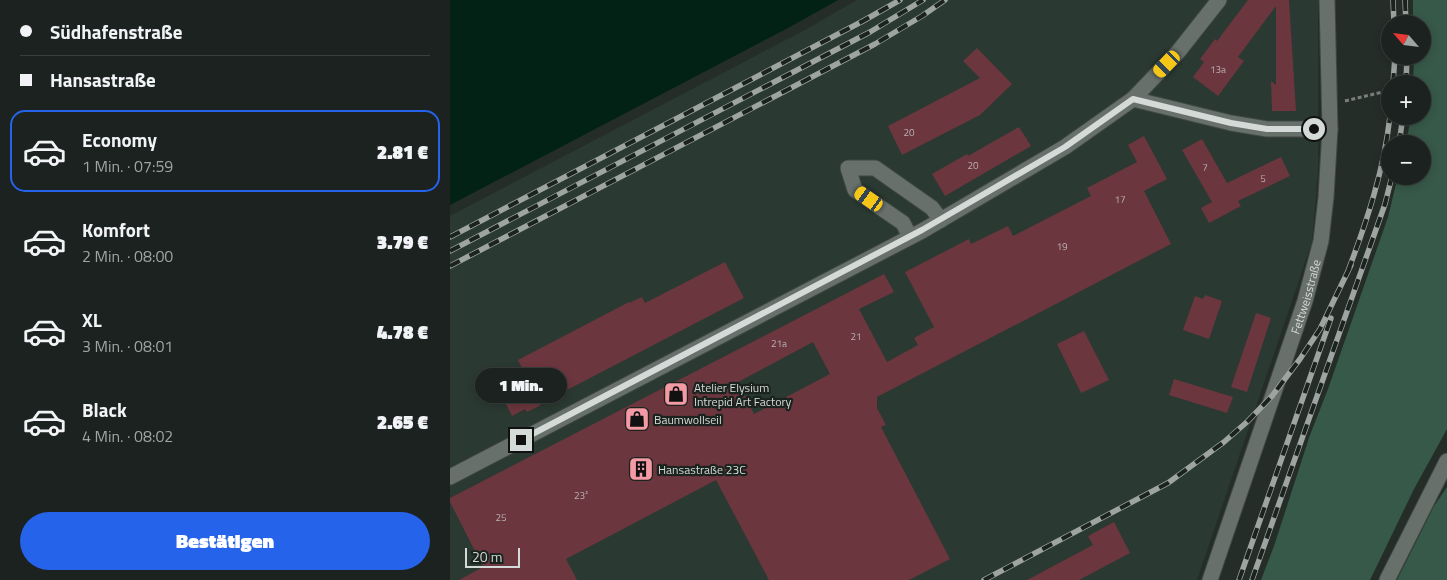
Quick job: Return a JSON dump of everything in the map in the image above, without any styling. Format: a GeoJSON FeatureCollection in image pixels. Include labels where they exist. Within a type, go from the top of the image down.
{"type":"FeatureCollection","features":[{"type":"Feature","properties":{"kind":"street"},"geometry":{"type":"LineString","coordinates":[[450,477],[910,237],[1065,147],[1133,99],[1178,52],[1219,0]]}},
{"type":"Feature","properties":{"kind":"street","name":"Fettweisstraße"},"geometry":{"type":"LineString","coordinates":[[1210,580],[1315,270],[1324,224],[1330,129],[1327,0]]}},
{"type":"Feature","properties":{"kind":"street"},"geometry":{"type":"LineString","coordinates":[[1133,99],[1240,125],[1267,129],[1330,129]]}},
{"type":"Feature","properties":{"kind":"street"},"geometry":{"type":"LineString","coordinates":[[910,237],[903,223],[855,190],[848,168],[875,168],[932,208],[941,220]]}},
{"type":"Feature","properties":{"kind":"street"},"geometry":{"type":"LineString","coordinates":[[1387,580],[1447,461]]}},
{"type":"Feature","properties":{"kind":"street"},"geometry":{"type":"LineString","coordinates":[[1429,500],[1447,474]]}},
{"type":"Feature","properties":{"kind":"path"},"geometry":{"type":"LineString","coordinates":[[1330,105],[1381,92]]}},
{"type":"Feature","properties":{"kind":"shaded area"},"geometry":{"type":"Polygon","coordinates":[[[450,0],[838,0],[450,205],[450,0]]]}},
{"type":"Feature","properties":{"kind":"shaded area"},"geometry":{"type":"Polygon","coordinates":[[[857,0],[1318,0],[1318,172],[1312,242],[1197,580],[450,580],[450,216],[805,30],[857,0]]]}},
{"type":"Feature","properties":{"kind":"shaded area"},"geometry":{"type":"Polygon","coordinates":[[[1413,0],[1447,0],[1447,429],[1414,489],[1370,580],[1261,580],[1310,435],[1388,217],[1396,185],[1431,185],[1431,135],[1408,135],[1409,125],[1431,125],[1431,75],[1413,75],[1414,65],[1431,65],[1431,15],[1413,15],[1413,0]]]}},
{"type":"Feature","properties":{"kind":"shaded area"},"geometry":{"type":"Polygon","coordinates":[[[1447,487],[1447,580],[1397,580],[1434,506],[1447,487]]]}},
{"type":"Feature","properties":{"kind":"building"},"geometry":{"type":"Polygon","coordinates":[[[1248,0],[1289,0],[1296,111],[1272,111],[1271,81],[1276,85],[1276,6],[1238,57],[1244,61],[1218,96],[1193,77],[1204,62],[1200,59],[1215,39],[1217,41],[1248,0]]]}},
{"type":"Feature","properties":{"kind":"building"},"geometry":{"type":"Polygon","coordinates":[[[977,48],[1012,84],[980,115],[902,155],[888,126],[980,78],[963,61],[977,48]]]}},
{"type":"Feature","properties":{"kind":"building"},"geometry":{"type":"Polygon","coordinates":[[[1019,127],[1031,146],[945,196],[932,174],[1019,127]]]}},
{"type":"Feature","properties":{"kind":"building"},"geometry":{"type":"Polygon","coordinates":[[[1144,136],[1167,179],[1144,191],[1171,244],[877,397],[877,408],[886,425],[881,427],[950,559],[909,580],[769,580],[716,480],[566,559],[577,580],[459,580],[483,567],[450,502],[450,498],[884,274],[894,292],[859,309],[887,362],[918,345],[914,338],[934,327],[905,272],[969,239],[971,244],[1008,226],[1013,236],[1091,196],[1087,188],[1137,162],[1128,145],[1144,136]],[[813,342],[738,382],[754,414],[830,374],[813,342]]]}},
{"type":"Feature","properties":{"kind":"building"},"geometry":{"type":"Polygon","coordinates":[[[1202,139],[1227,183],[1281,157],[1290,176],[1238,201],[1241,206],[1209,223],[1201,208],[1212,202],[1182,150],[1202,139]]]}},
{"type":"Feature","properties":{"kind":"building"},"geometry":{"type":"Polygon","coordinates":[[[725,262],[744,298],[541,405],[527,412],[525,409],[512,416],[496,384],[523,370],[518,360],[629,302],[642,297],[645,303],[725,262]]]}},
{"type":"Feature","properties":{"kind":"building"},"geometry":{"type":"Polygon","coordinates":[[[1205,295],[1222,301],[1209,339],[1183,330],[1195,296],[1203,299],[1205,295]]]}},
{"type":"Feature","properties":{"kind":"building"},"geometry":{"type":"Polygon","coordinates":[[[1256,313],[1271,318],[1247,392],[1231,387],[1256,313]]]}},
{"type":"Feature","properties":{"kind":"building"},"geometry":{"type":"Polygon","coordinates":[[[1084,331],[1109,380],[1081,393],[1057,344],[1084,331]]]}},
{"type":"Feature","properties":{"kind":"building"},"geometry":{"type":"Polygon","coordinates":[[[1174,379],[1233,397],[1227,413],[1169,395],[1174,379]]]}},
{"type":"Feature","properties":{"kind":"building"},"geometry":{"type":"Polygon","coordinates":[[[1114,522],[1130,553],[1079,580],[1027,580],[1093,545],[1088,536],[1114,522]]]}},
{"type":"Feature","properties":{"kind":"railway"},"geometry":{"type":"LineString","coordinates":[[450,237],[900,0]]}},
{"type":"Feature","properties":{"kind":"railway"},"geometry":{"type":"LineString","coordinates":[[450,251],[870,32],[923,0]]}},
{"type":"Feature","properties":{"kind":"railway"},"geometry":{"type":"LineString","coordinates":[[450,266],[875,44],[945,0]]}},
{"type":"Feature","properties":{"kind":"railway"},"geometry":{"type":"LineString","coordinates":[[1393,0],[1394,15]]}},
{"type":"Feature","properties":{"kind":"railway"},"geometry":{"type":"LineString","coordinates":[[1405,0],[1406,15]]}},
{"type":"Feature","properties":{"kind":"railway"},"geometry":{"type":"LineString","coordinates":[[1394,65],[1394,75]]}},
{"type":"Feature","properties":{"kind":"railway"},"geometry":{"type":"LineString","coordinates":[[1406,75],[1407,65]]}},
{"type":"Feature","properties":{"kind":"railway"},"geometry":{"type":"LineString","coordinates":[[1348,271],[1374,195],[1384,156],[1389,125]]}},
{"type":"Feature","properties":{"kind":"railway"},"geometry":{"type":"LineString","coordinates":[[1400,135],[1402,125]]}},
{"type":"Feature","properties":{"kind":"railway"},"geometry":{"type":"LineString","coordinates":[[1252,580],[1385,204],[1390,185]]}},
{"type":"Feature","properties":{"kind":"railway"},"geometry":{"type":"LineString","coordinates":[[984,580],[1168,483],[1224,442],[1272,396],[1300,359],[1320,329],[1351,265]]}},
{"type":"Feature","properties":{"kind":"railway"},"geometry":{"type":"LineString","coordinates":[[1239,580],[1331,318]]}},
{"type":"Feature","properties":{"kind":"place","name":"Atelier Elysium Intrepid Art Factory"},"geometry":{"type":"Point","coordinates":[676,394]}},
{"type":"Feature","properties":{"kind":"place","name":"Baumwollseil"},"geometry":{"type":"Point","coordinates":[637,419]}},
{"type":"Feature","properties":{"kind":"place","name":"Hansastraße 23C"},"geometry":{"type":"Point","coordinates":[641,469]}},
{"type":"Feature","properties":{"kind":"route"},"geometry":{"type":"LineString","coordinates":[[521,440],[922,230],[1065,147],[1133,99],[1231,123],[1267,129],[1314,129]]}}]}
